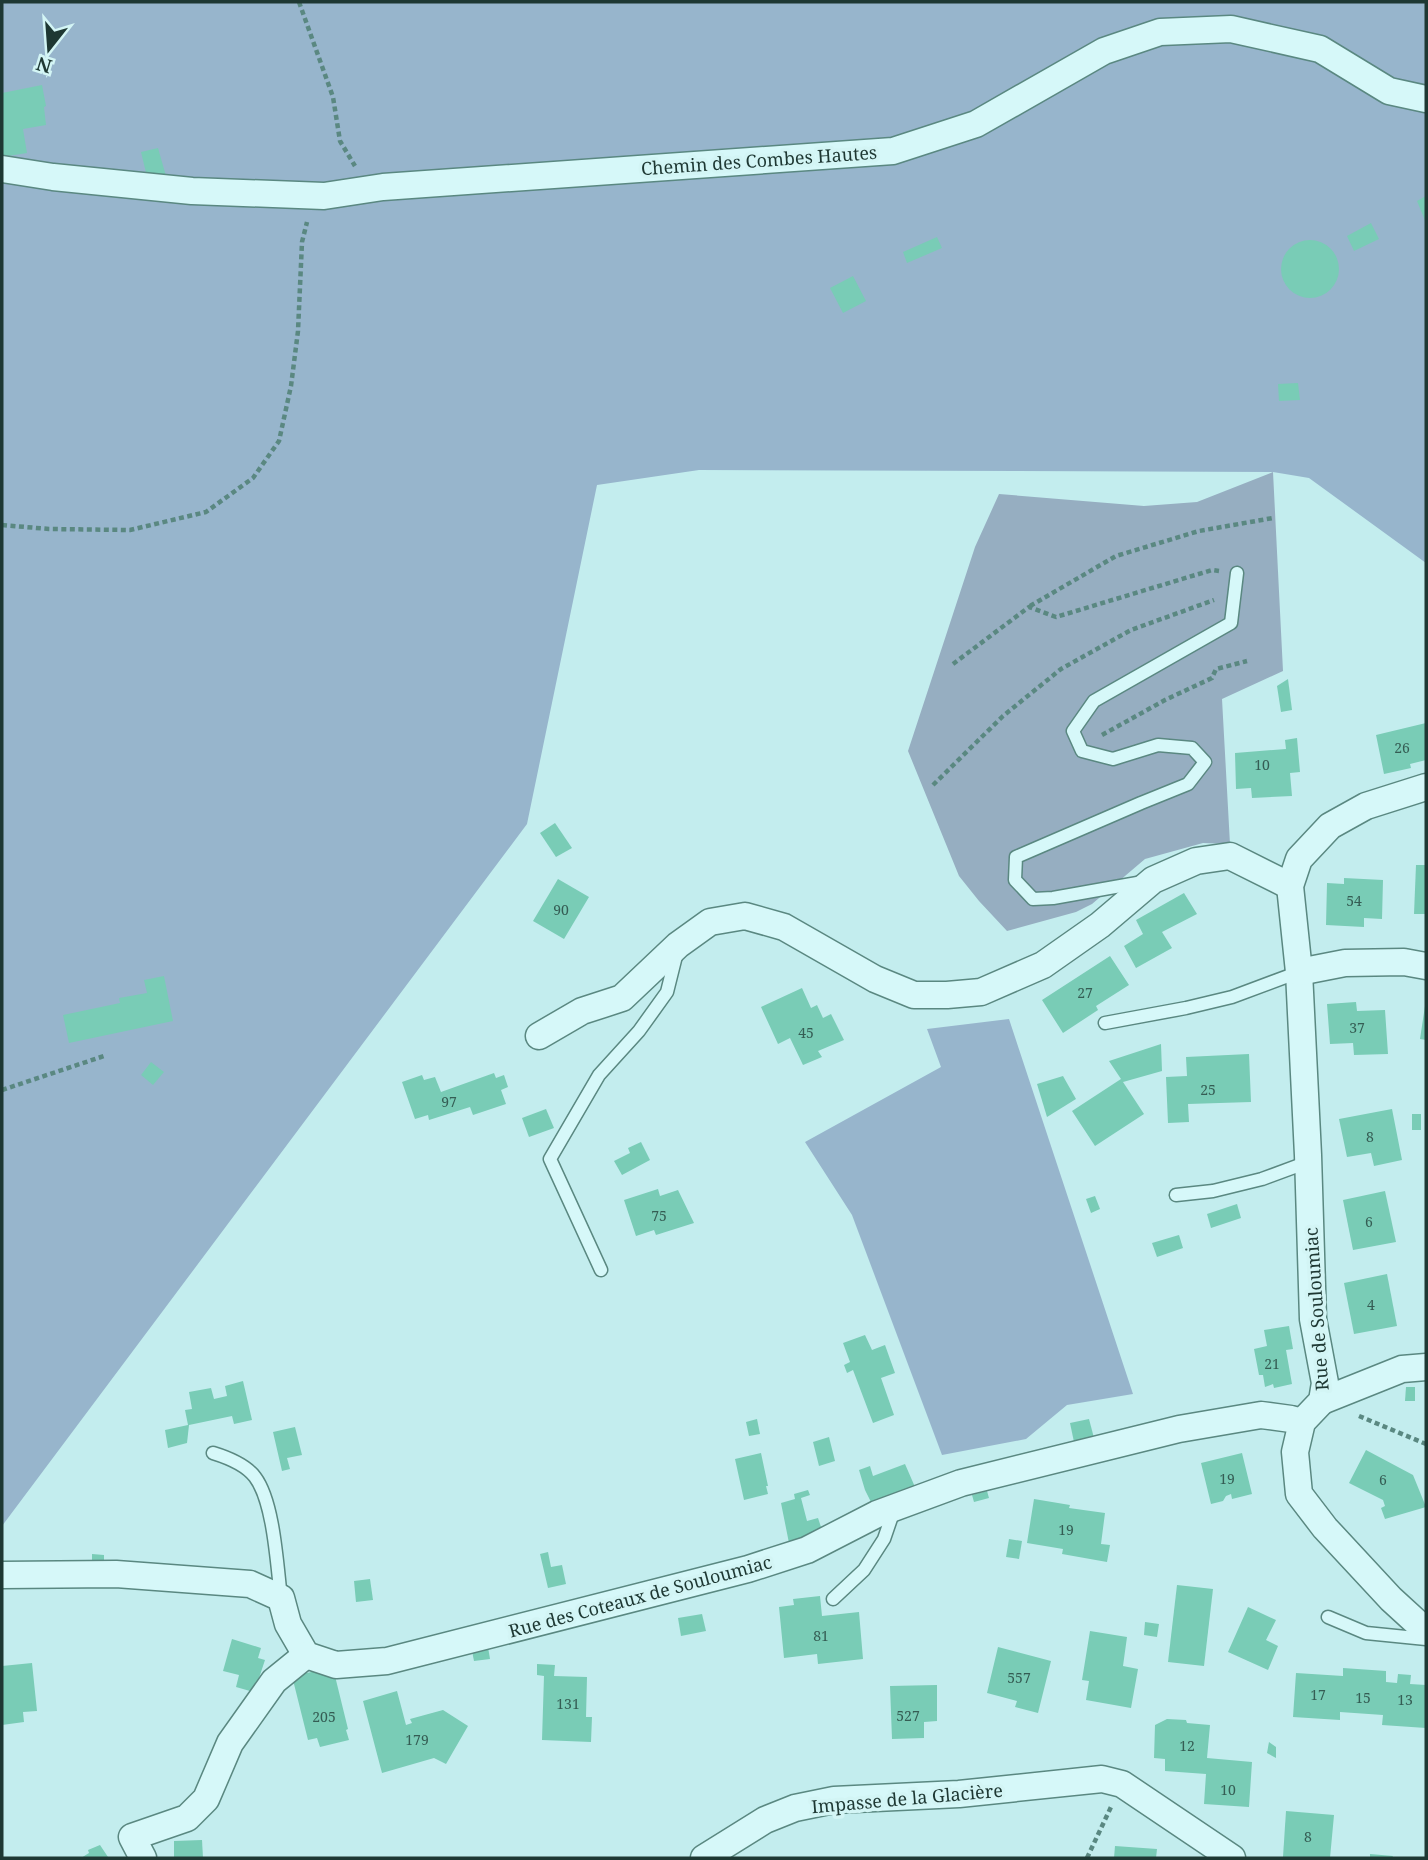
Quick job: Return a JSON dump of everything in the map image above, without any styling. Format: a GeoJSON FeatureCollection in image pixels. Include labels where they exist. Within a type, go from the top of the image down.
{"type":"FeatureCollection","features":[{"type":"Feature","properties":{"kind":"street","name":"Chemin des Combes Hautes"},"geometry":{"type":"LineString","coordinates":[[2,169],[52,177],[192,191],[324,196],[383,187],[893,151],[976,124],[1104,51],[1160,32],[1231,29],[1320,49],[1389,91],[1426,99]]}},
{"type":"Feature","properties":{"kind":"street"},"geometry":{"type":"LineString","coordinates":[[539,1036],[582,1011],[622,998],[678,945],[710,922],[746,916],[784,927],[875,979],[914,995],[981,992],[1044,965],[1100,925],[1153,880],[1196,861],[1230,856],[1290,886],[1299,859],[1330,826],[1366,806],[1426,787]]}},
{"type":"Feature","properties":{"kind":"street","name":"Rue de Souloumiac"},"geometry":{"type":"LineString","coordinates":[[1290,886],[1299,972],[1313,1319],[1325,1383],[1322,1401],[1302,1422]]}},
{"type":"Feature","properties":{"kind":"street"},"geometry":{"type":"LineString","coordinates":[[1299,972],[1345,963],[1404,962],[1426,966]]}},
{"type":"Feature","properties":{"kind":"street"},"geometry":{"type":"LineString","coordinates":[[1322,1401],[1402,1369],[1426,1367]]}},
{"type":"Feature","properties":{"kind":"street","name":"Rue des Coteaux de Souloumiac"},"geometry":{"type":"LineString","coordinates":[[306,1655],[336,1665],[387,1661],[413,1655],[748,1569],[807,1550],[895,1506],[961,1483],[1179,1429],[1261,1415],[1302,1422]]}},
{"type":"Feature","properties":{"kind":"street"},"geometry":{"type":"LineString","coordinates":[[1302,1422],[1295,1452],[1299,1494],[1353,1559],[1426,1631]]}},
{"type":"Feature","properties":{"kind":"street"},"geometry":{"type":"LineString","coordinates":[[2,1575],[116,1574],[250,1584],[281,1598],[288,1624],[306,1655],[274,1681],[230,1743],[206,1799],[187,1818],[132,1836],[143,1858]]}},
{"type":"Feature","properties":{"kind":"street","name":"Impasse de la Glacière"},"geometry":{"type":"LineString","coordinates":[[704,1858],[765,1820],[795,1808],[834,1800],[959,1794],[1102,1779],[1122,1784],[1232,1858]]}},
{"type":"Feature","properties":{"kind":"lane"},"geometry":{"type":"LineString","coordinates":[[1153,880],[1053,898],[1033,899],[1014,880],[1016,858],[1188,784],[1205,762],[1192,748],[1158,745],[1113,759],[1082,751],[1073,731],[1094,701],[1231,623],[1237,573]]}},
{"type":"Feature","properties":{"kind":"lane"},"geometry":{"type":"LineString","coordinates":[[601,1270],[550,1159],[599,1075],[639,1031],[667,992],[678,945]]}},
{"type":"Feature","properties":{"kind":"lane"},"geometry":{"type":"LineString","coordinates":[[1105,1023],[1232,997],[1299,972]]}},
{"type":"Feature","properties":{"kind":"lane"},"geometry":{"type":"LineString","coordinates":[[1175,1195],[1213,1191],[1262,1179],[1308,1162]]}},
{"type":"Feature","properties":{"kind":"lane"},"geometry":{"type":"LineString","coordinates":[[213,1453],[229,1458],[254,1476],[269,1508],[281,1598]]}},
{"type":"Feature","properties":{"kind":"lane"},"geometry":{"type":"LineString","coordinates":[[834,1599],[864,1570],[884,1539],[895,1506]]}},
{"type":"Feature","properties":{"kind":"lane"},"geometry":{"type":"LineString","coordinates":[[1328,1617],[1366,1633],[1426,1639]]}},
{"type":"Feature","properties":{"kind":"path"},"geometry":{"type":"LineString","coordinates":[[299,2],[333,97],[340,141],[360,175],[383,187]]}},
{"type":"Feature","properties":{"kind":"path"},"geometry":{"type":"LineString","coordinates":[[2,525],[49,529],[131,530],[206,512],[253,478],[279,441],[291,386],[298,331],[302,243],[307,218],[324,196]]}},
{"type":"Feature","properties":{"kind":"path"},"geometry":{"type":"LineString","coordinates":[[953,664],[1029,607],[1116,556],[1199,531],[1273,518]]}},
{"type":"Feature","properties":{"kind":"path"},"geometry":{"type":"LineString","coordinates":[[1029,607],[1056,617],[1212,570],[1237,573]]}},
{"type":"Feature","properties":{"kind":"path"},"geometry":{"type":"LineString","coordinates":[[933,785],[1003,716],[1061,669],[1131,630],[1235,593]]}},
{"type":"Feature","properties":{"kind":"path"},"geometry":{"type":"LineString","coordinates":[[1082,751],[1107,731],[1212,678],[1216,669],[1247,661]]}},
{"type":"Feature","properties":{"kind":"path"},"geometry":{"type":"LineString","coordinates":[[2,1090],[104,1056]]}},
{"type":"Feature","properties":{"kind":"path"},"geometry":{"type":"LineString","coordinates":[[1322,1401],[1426,1444]]}},
{"type":"Feature","properties":{"kind":"path"},"geometry":{"type":"LineString","coordinates":[[1087,1858],[1109,1812]]}},
{"type":"Feature","properties":{"kind":"shaded area"},"geometry":{"type":"Polygon","coordinates":[[[2,2],[1426,2],[1426,563],[1309,478],[1273,472],[699,470],[597,485],[527,824],[2,1526],[2,2]]]}},
{"type":"Feature","properties":{"kind":"shaded area"},"geometry":{"type":"Polygon","coordinates":[[[1273,472],[1283,671],[1222,699],[1230,844],[1203,843],[1145,859],[1092,904],[1076,912],[1007,931],[959,876],[908,751],[975,547],[999,494],[1144,506],[1197,502],[1273,472]]]}},
{"type":"Feature","properties":{"kind":"shaded area"},"geometry":{"type":"Polygon","coordinates":[[[1009,1019],[1133,1394],[1067,1405],[1026,1439],[942,1455],[852,1215],[805,1142],[941,1067],[927,1029],[1009,1019]]]}},
{"type":"Feature","properties":{"kind":"building"},"geometry":{"type":"Polygon","coordinates":[[[42,85],[46,125],[23,129],[27,153],[2,157],[2,93],[42,85]]]}},
{"type":"Feature","properties":{"kind":"building"},"geometry":{"type":"Polygon","coordinates":[[[158,148],[168,183],[148,181],[141,152],[158,148]]]}},
{"type":"Feature","properties":{"kind":"building"},"geometry":{"type":"Polygon","coordinates":[[[1426,196],[1426,223],[1417,201],[1426,196]]]}},
{"type":"Feature","properties":{"kind":"building"},"geometry":{"type":"Polygon","coordinates":[[[1371,223],[1379,239],[1354,251],[1347,236],[1371,223]]]}},
{"type":"Feature","properties":{"kind":"building"},"geometry":{"type":"Polygon","coordinates":[[[937,237],[942,248],[907,263],[903,252],[937,237]]]}},
{"type":"Feature","properties":{"kind":"building"},"geometry":{"type":"Polygon","coordinates":[[[1304,240],[1316,240],[1331,248],[1339,263],[1339,275],[1331,290],[1316,298],[1304,298],[1289,290],[1281,275],[1281,263],[1289,248],[1304,240]]]}},
{"type":"Feature","properties":{"kind":"building"},"geometry":{"type":"Polygon","coordinates":[[[853,276],[866,301],[843,313],[830,288],[853,276]]]}},
{"type":"Feature","properties":{"kind":"building"},"geometry":{"type":"Polygon","coordinates":[[[1298,383],[1300,400],[1279,401],[1278,384],[1298,383]]]}},
{"type":"Feature","properties":{"kind":"building"},"geometry":{"type":"Polygon","coordinates":[[[1288,679],[1292,710],[1281,712],[1277,686],[1288,679]]]}},
{"type":"Feature","properties":{"kind":"building"},"geometry":{"type":"Polygon","coordinates":[[[1426,723],[1426,760],[1410,764],[1411,768],[1384,774],[1376,735],[1426,723]]]}},
{"type":"Feature","properties":{"kind":"building"},"geometry":{"type":"Polygon","coordinates":[[[1297,738],[1300,772],[1290,773],[1292,796],[1252,798],[1251,788],[1236,789],[1235,753],[1286,749],[1285,740],[1297,738]]]}},
{"type":"Feature","properties":{"kind":"building"},"geometry":{"type":"Polygon","coordinates":[[[555,823],[572,848],[556,857],[540,833],[555,823]]]}},
{"type":"Feature","properties":{"kind":"building"},"geometry":{"type":"Polygon","coordinates":[[[1416,865],[1426,865],[1426,914],[1414,914],[1416,865]]]}},
{"type":"Feature","properties":{"kind":"building"},"geometry":{"type":"Polygon","coordinates":[[[1344,878],[1383,880],[1382,919],[1364,918],[1364,927],[1326,925],[1327,883],[1344,884],[1344,878]]]}},
{"type":"Feature","properties":{"kind":"building"},"geometry":{"type":"Polygon","coordinates":[[[558,879],[589,897],[564,939],[533,921],[558,879]]]}},
{"type":"Feature","properties":{"kind":"building"},"geometry":{"type":"Polygon","coordinates":[[[1184,893],[1197,914],[1162,932],[1172,948],[1136,968],[1124,946],[1143,934],[1136,920],[1184,893]]]}},
{"type":"Feature","properties":{"kind":"building"},"geometry":{"type":"Polygon","coordinates":[[[1110,956],[1129,985],[1096,1006],[1098,1010],[1063,1033],[1042,1000],[1110,956]]]}},
{"type":"Feature","properties":{"kind":"building"},"geometry":{"type":"Polygon","coordinates":[[[164,976],[173,1021],[69,1043],[63,1015],[120,1003],[119,998],[147,993],[144,980],[164,976]]]}},
{"type":"Feature","properties":{"kind":"building"},"geometry":{"type":"Polygon","coordinates":[[[802,988],[811,1008],[817,1005],[823,1018],[831,1014],[844,1040],[818,1051],[822,1057],[803,1065],[790,1038],[778,1044],[761,1007],[802,988]]]}},
{"type":"Feature","properties":{"kind":"building"},"geometry":{"type":"Polygon","coordinates":[[[1356,1002],[1357,1011],[1385,1010],[1388,1054],[1354,1055],[1353,1043],[1330,1044],[1327,1004],[1356,1002]]]}},
{"type":"Feature","properties":{"kind":"building"},"geometry":{"type":"Polygon","coordinates":[[[1426,1006],[1426,1040],[1420,1039],[1426,1006]]]}},
{"type":"Feature","properties":{"kind":"building"},"geometry":{"type":"Polygon","coordinates":[[[1161,1044],[1162,1071],[1123,1082],[1144,1114],[1095,1146],[1072,1111],[1121,1079],[1109,1061],[1161,1044]]]}},
{"type":"Feature","properties":{"kind":"building"},"geometry":{"type":"Polygon","coordinates":[[[1249,1054],[1251,1102],[1188,1104],[1189,1122],[1168,1123],[1166,1077],[1187,1076],[1186,1057],[1249,1054]]]}},
{"type":"Feature","properties":{"kind":"building"},"geometry":{"type":"Polygon","coordinates":[[[151,1062],[164,1072],[153,1085],[141,1075],[151,1062]]]}},
{"type":"Feature","properties":{"kind":"building"},"geometry":{"type":"Polygon","coordinates":[[[494,1073],[496,1078],[504,1075],[508,1087],[501,1090],[506,1104],[473,1115],[470,1107],[429,1120],[428,1115],[415,1119],[402,1082],[422,1075],[424,1080],[435,1077],[441,1092],[494,1073]]]}},
{"type":"Feature","properties":{"kind":"building"},"geometry":{"type":"Polygon","coordinates":[[[1063,1076],[1076,1099],[1047,1117],[1037,1084],[1063,1076]]]}},
{"type":"Feature","properties":{"kind":"building"},"geometry":{"type":"Polygon","coordinates":[[[546,1109],[554,1128],[529,1137],[522,1118],[546,1109]]]}},
{"type":"Feature","properties":{"kind":"building"},"geometry":{"type":"Polygon","coordinates":[[[1392,1109],[1402,1160],[1374,1166],[1371,1153],[1347,1157],[1339,1119],[1392,1109]]]}},
{"type":"Feature","properties":{"kind":"building"},"geometry":{"type":"Polygon","coordinates":[[[1412,1114],[1421,1114],[1421,1130],[1412,1130],[1412,1114]]]}},
{"type":"Feature","properties":{"kind":"building"},"geometry":{"type":"Polygon","coordinates":[[[641,1142],[650,1160],[622,1175],[614,1161],[630,1153],[628,1148],[641,1142]]]}},
{"type":"Feature","properties":{"kind":"building"},"geometry":{"type":"Polygon","coordinates":[[[658,1189],[660,1196],[678,1190],[694,1223],[656,1235],[654,1230],[636,1236],[624,1200],[658,1189]]]}},
{"type":"Feature","properties":{"kind":"building"},"geometry":{"type":"Polygon","coordinates":[[[1385,1191],[1396,1242],[1353,1250],[1343,1200],[1385,1191]]]}},
{"type":"Feature","properties":{"kind":"building"},"geometry":{"type":"Polygon","coordinates":[[[1095,1196],[1100,1209],[1091,1213],[1086,1199],[1095,1196]]]}},
{"type":"Feature","properties":{"kind":"building"},"geometry":{"type":"Polygon","coordinates":[[[1237,1204],[1241,1218],[1211,1228],[1207,1214],[1237,1204]]]}},
{"type":"Feature","properties":{"kind":"building"},"geometry":{"type":"Polygon","coordinates":[[[1179,1235],[1183,1248],[1157,1257],[1152,1243],[1179,1235]]]}},
{"type":"Feature","properties":{"kind":"building"},"geometry":{"type":"Polygon","coordinates":[[[1387,1274],[1397,1326],[1354,1334],[1344,1283],[1387,1274]]]}},
{"type":"Feature","properties":{"kind":"building"},"geometry":{"type":"Polygon","coordinates":[[[1289,1326],[1293,1349],[1286,1350],[1292,1384],[1265,1387],[1263,1375],[1259,1375],[1254,1349],[1267,1346],[1264,1330],[1289,1326]]]}},
{"type":"Feature","properties":{"kind":"building"},"geometry":{"type":"Polygon","coordinates":[[[865,1335],[872,1350],[885,1345],[895,1373],[881,1378],[894,1415],[873,1423],[853,1370],[847,1373],[844,1365],[850,1362],[843,1343],[865,1335]]]}},
{"type":"Feature","properties":{"kind":"building"},"geometry":{"type":"Polygon","coordinates":[[[243,1381],[252,1420],[234,1424],[232,1416],[189,1425],[187,1443],[168,1448],[165,1430],[188,1425],[185,1410],[192,1409],[189,1392],[211,1388],[214,1399],[227,1396],[225,1386],[243,1381]]]}},
{"type":"Feature","properties":{"kind":"building"},"geometry":{"type":"Polygon","coordinates":[[[1406,1387],[1415,1387],[1415,1401],[1405,1401],[1406,1387]]]}},
{"type":"Feature","properties":{"kind":"building"},"geometry":{"type":"Polygon","coordinates":[[[757,1419],[760,1434],[749,1436],[746,1422],[757,1419]]]}},
{"type":"Feature","properties":{"kind":"building"},"geometry":{"type":"Polygon","coordinates":[[[1089,1419],[1094,1438],[1074,1442],[1070,1423],[1089,1419]]]}},
{"type":"Feature","properties":{"kind":"building"},"geometry":{"type":"Polygon","coordinates":[[[295,1427],[302,1455],[287,1458],[290,1469],[282,1471],[273,1432],[295,1427]]]}},
{"type":"Feature","properties":{"kind":"building"},"geometry":{"type":"Polygon","coordinates":[[[829,1437],[835,1461],[819,1466],[813,1442],[829,1437]]]}},
{"type":"Feature","properties":{"kind":"building"},"geometry":{"type":"Polygon","coordinates":[[[1366,1450],[1413,1475],[1426,1507],[1385,1519],[1381,1508],[1385,1506],[1383,1500],[1349,1483],[1366,1450]]]}},
{"type":"Feature","properties":{"kind":"building"},"geometry":{"type":"Polygon","coordinates":[[[761,1453],[768,1494],[744,1500],[735,1459],[761,1453]]]}},
{"type":"Feature","properties":{"kind":"building"},"geometry":{"type":"Polygon","coordinates":[[[1242,1453],[1252,1494],[1232,1499],[1231,1494],[1223,1501],[1211,1504],[1201,1463],[1242,1453]]]}},
{"type":"Feature","properties":{"kind":"building"},"geometry":{"type":"Polygon","coordinates":[[[905,1464],[915,1487],[872,1504],[859,1470],[870,1466],[873,1476],[905,1464]]]}},
{"type":"Feature","properties":{"kind":"building"},"geometry":{"type":"Polygon","coordinates":[[[808,1490],[810,1495],[801,1498],[807,1521],[818,1518],[823,1533],[789,1543],[781,1503],[795,1499],[794,1494],[808,1490]]]}},
{"type":"Feature","properties":{"kind":"building"},"geometry":{"type":"Polygon","coordinates":[[[987,1491],[989,1498],[974,1502],[972,1495],[987,1491]]]}},
{"type":"Feature","properties":{"kind":"building"},"geometry":{"type":"Polygon","coordinates":[[[1034,1499],[1105,1513],[1101,1544],[1110,1545],[1107,1562],[1062,1554],[1063,1549],[1027,1543],[1034,1499]]]}},
{"type":"Feature","properties":{"kind":"building"},"geometry":{"type":"Polygon","coordinates":[[[1009,1539],[1022,1541],[1019,1559],[1006,1557],[1009,1539]]]}},
{"type":"Feature","properties":{"kind":"building"},"geometry":{"type":"Polygon","coordinates":[[[548,1552],[551,1567],[562,1565],[566,1584],[548,1588],[540,1554],[548,1552]]]}},
{"type":"Feature","properties":{"kind":"building"},"geometry":{"type":"Polygon","coordinates":[[[92,1554],[104,1555],[104,1568],[92,1567],[92,1554]]]}},
{"type":"Feature","properties":{"kind":"building"},"geometry":{"type":"Polygon","coordinates":[[[370,1579],[373,1600],[356,1602],[354,1581],[370,1579]]]}},
{"type":"Feature","properties":{"kind":"building"},"geometry":{"type":"Polygon","coordinates":[[[1177,1585],[1213,1589],[1204,1666],[1168,1662],[1177,1585]]]}},
{"type":"Feature","properties":{"kind":"building"},"geometry":{"type":"Polygon","coordinates":[[[820,1596],[822,1616],[859,1612],[863,1659],[818,1664],[817,1654],[784,1658],[779,1607],[794,1605],[793,1599],[820,1596]]]}},
{"type":"Feature","properties":{"kind":"building"},"geometry":{"type":"Polygon","coordinates":[[[1248,1607],[1276,1620],[1266,1640],[1278,1646],[1268,1670],[1228,1652],[1248,1607]]]}},
{"type":"Feature","properties":{"kind":"building"},"geometry":{"type":"Polygon","coordinates":[[[702,1614],[706,1631],[681,1636],[678,1618],[702,1614]]]}},
{"type":"Feature","properties":{"kind":"building"},"geometry":{"type":"Polygon","coordinates":[[[1145,1622],[1159,1624],[1157,1637],[1144,1635],[1145,1622]]]}},
{"type":"Feature","properties":{"kind":"building"},"geometry":{"type":"Polygon","coordinates":[[[1090,1631],[1127,1637],[1123,1666],[1138,1669],[1131,1708],[1086,1700],[1089,1681],[1082,1680],[1090,1631]]]}},
{"type":"Feature","properties":{"kind":"building"},"geometry":{"type":"Polygon","coordinates":[[[232,1639],[261,1648],[258,1658],[265,1660],[258,1681],[250,1691],[236,1687],[239,1675],[223,1671],[232,1639]]]}},
{"type":"Feature","properties":{"kind":"building"},"geometry":{"type":"Polygon","coordinates":[[[488,1647],[490,1659],[474,1661],[472,1651],[488,1647]]]}},
{"type":"Feature","properties":{"kind":"building"},"geometry":{"type":"Polygon","coordinates":[[[998,1647],[1051,1661],[1038,1713],[1015,1707],[1017,1701],[987,1693],[998,1647]]]}},
{"type":"Feature","properties":{"kind":"building"},"geometry":{"type":"Polygon","coordinates":[[[32,1663],[37,1711],[23,1712],[24,1722],[2,1725],[2,1666],[32,1663]]]}},
{"type":"Feature","properties":{"kind":"building"},"geometry":{"type":"Polygon","coordinates":[[[537,1664],[555,1665],[554,1676],[587,1677],[586,1717],[592,1717],[591,1742],[542,1740],[544,1676],[537,1675],[537,1664]]]}},
{"type":"Feature","properties":{"kind":"building"},"geometry":{"type":"Polygon","coordinates":[[[1343,1668],[1386,1671],[1386,1682],[1397,1683],[1398,1674],[1411,1675],[1410,1684],[1426,1685],[1426,1728],[1382,1725],[1383,1715],[1340,1712],[1340,1720],[1293,1717],[1296,1673],[1343,1676],[1343,1668]]]}},
{"type":"Feature","properties":{"kind":"building"},"geometry":{"type":"Polygon","coordinates":[[[321,1670],[322,1675],[334,1672],[349,1740],[320,1747],[317,1738],[308,1740],[292,1676],[321,1670]]]}},
{"type":"Feature","properties":{"kind":"building"},"geometry":{"type":"Polygon","coordinates":[[[937,1685],[937,1721],[924,1722],[924,1738],[892,1739],[890,1686],[937,1685]]]}},
{"type":"Feature","properties":{"kind":"building"},"geometry":{"type":"Polygon","coordinates":[[[397,1691],[406,1725],[412,1723],[410,1719],[443,1710],[468,1726],[446,1764],[434,1758],[382,1773],[363,1701],[397,1691]]]}},
{"type":"Feature","properties":{"kind":"building"},"geometry":{"type":"Polygon","coordinates":[[[1167,1719],[1210,1725],[1207,1758],[1252,1762],[1249,1807],[1204,1804],[1206,1774],[1165,1771],[1165,1759],[1154,1758],[1155,1725],[1167,1719]]]}},
{"type":"Feature","properties":{"kind":"building"},"geometry":{"type":"Polygon","coordinates":[[[1269,1742],[1276,1747],[1276,1758],[1267,1753],[1269,1742]]]}},
{"type":"Feature","properties":{"kind":"building"},"geometry":{"type":"Polygon","coordinates":[[[1286,1811],[1334,1815],[1330,1858],[1283,1857],[1286,1811]]]}},
{"type":"Feature","properties":{"kind":"building"},"geometry":{"type":"Polygon","coordinates":[[[202,1840],[203,1858],[174,1858],[174,1841],[202,1840]]]}},
{"type":"Feature","properties":{"kind":"building"},"geometry":{"type":"Polygon","coordinates":[[[100,1845],[108,1857],[81,1858],[89,1853],[88,1850],[100,1845]]]}},
{"type":"Feature","properties":{"kind":"building"},"geometry":{"type":"Polygon","coordinates":[[[1115,1846],[1157,1849],[1156,1858],[1114,1858],[1115,1846]]]}},
{"type":"Feature","properties":{"kind":"building"},"geometry":{"type":"Polygon","coordinates":[[[1370,1854],[1393,1856],[1370,1858],[1370,1854]]]}}]}
